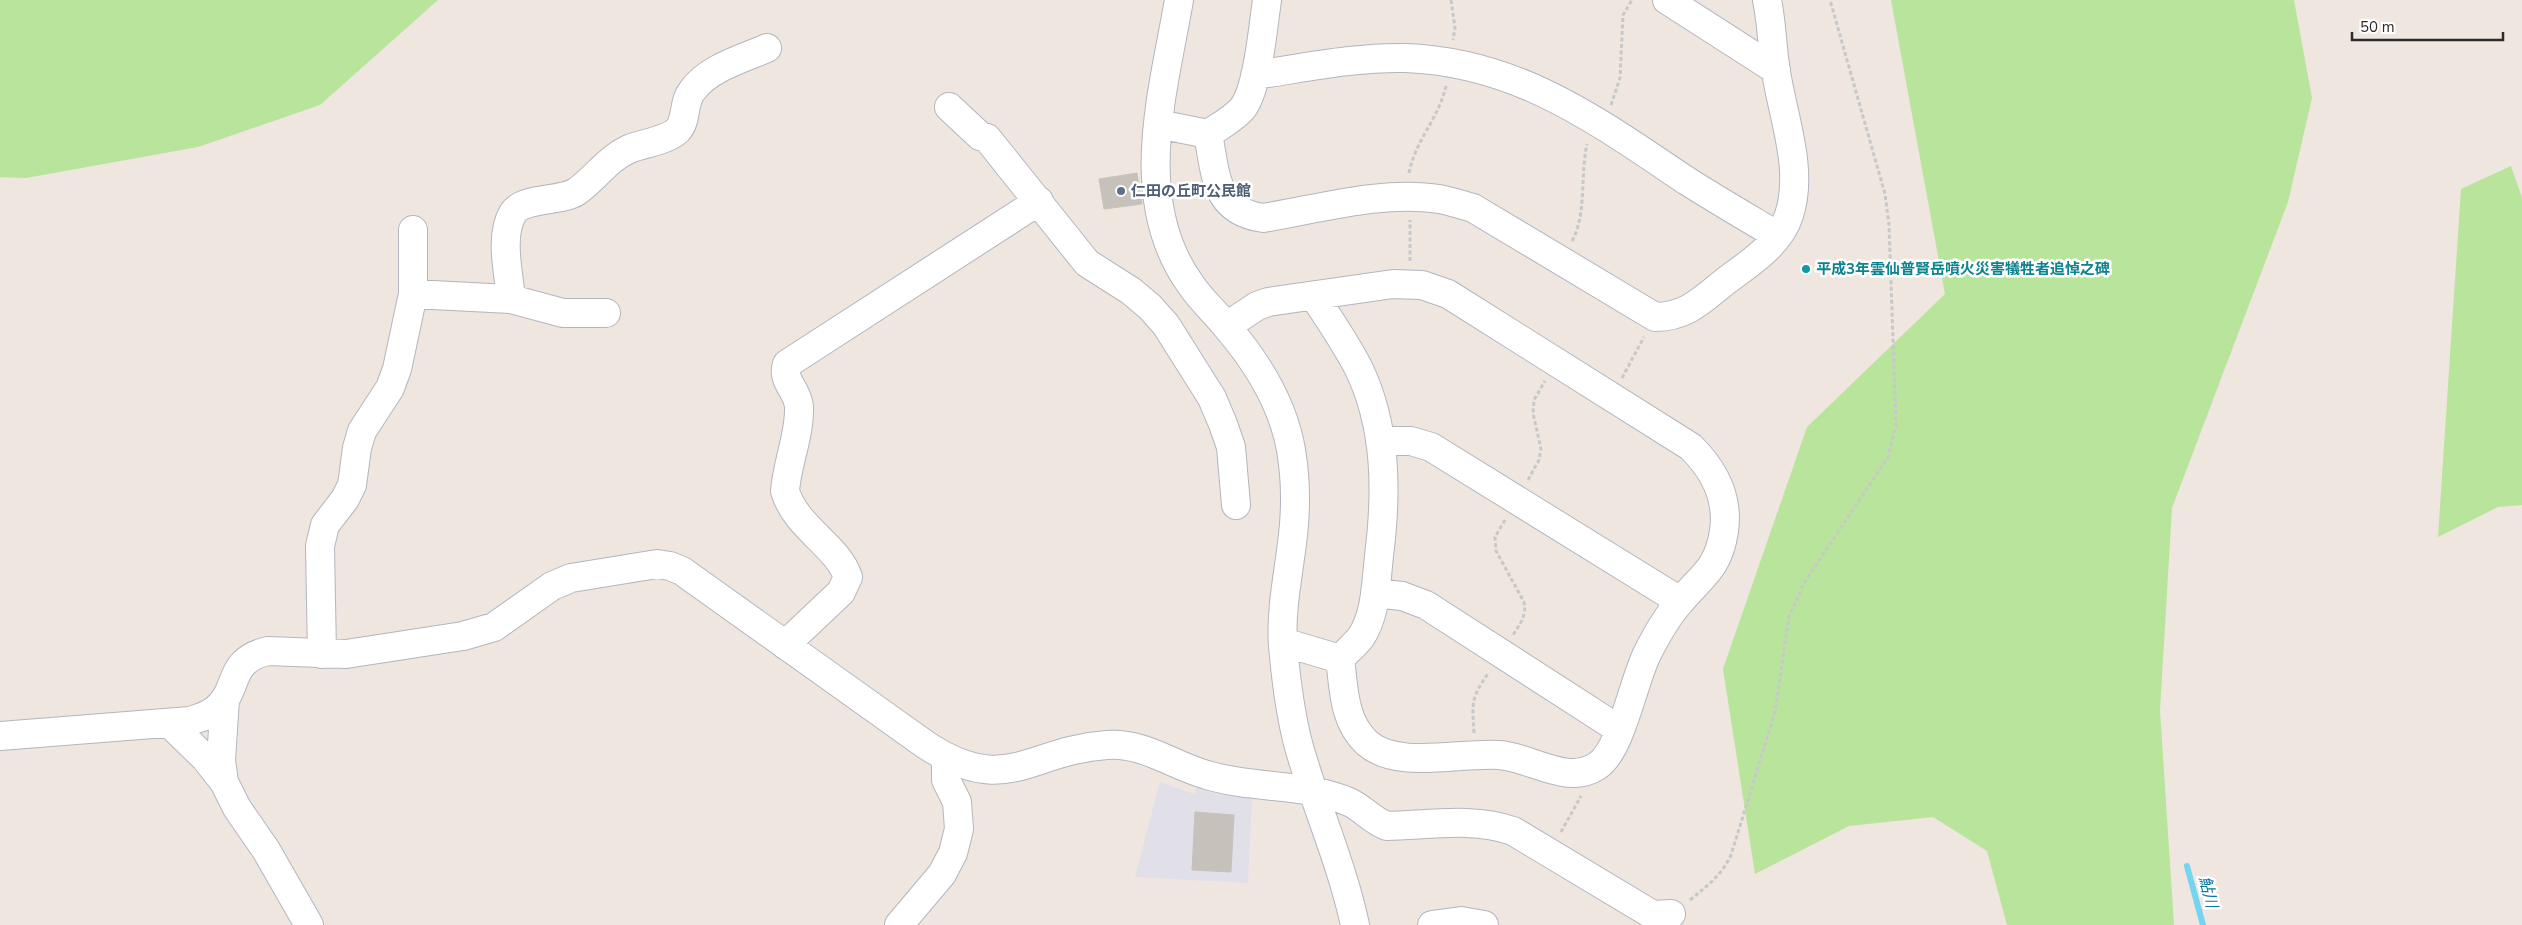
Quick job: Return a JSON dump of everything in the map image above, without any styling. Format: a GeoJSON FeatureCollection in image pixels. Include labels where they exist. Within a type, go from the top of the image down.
{"type":"FeatureCollection","features":[{"type":"Feature","properties":{"kind":"street"},"geometry":{"type":"LineString","coordinates":[[1179,0],[1158,124],[1155,173],[1164,233],[1175,259],[1191,286],[1227,326],[1258,367],[1273,394],[1284,422],[1291,450],[1295,523],[1285,598],[1283,642],[1289,702],[1299,746],[1347,891],[1355,925]]}},
{"type":"Feature","properties":{"kind":"street"},"geometry":{"type":"LineString","coordinates":[[1158,124],[1208,134],[1228,121],[1242,108],[1251,94],[1267,0]]}},
{"type":"Feature","properties":{"kind":"street"},"geometry":{"type":"LineString","coordinates":[[1666,0],[1776,70]]}},
{"type":"Feature","properties":{"kind":"street"},"geometry":{"type":"LineString","coordinates":[[1208,134],[1218,186],[1225,200],[1234,209],[1247,216],[1263,218],[1379,199],[1410,197],[1440,199],[1473,208],[1655,317],[1670,317],[1685,312],[1754,260],[1778,236],[1789,216],[1794,191],[1794,169],[1776,70],[1773,34],[1767,0]]}},
{"type":"Feature","properties":{"kind":"street"},"geometry":{"type":"LineString","coordinates":[[511,299],[506,236],[509,220],[514,211],[536,202],[561,199],[577,191],[609,161],[628,150],[671,135],[681,125],[685,103],[701,81],[716,71],[766,48]]}},
{"type":"Feature","properties":{"kind":"street"},"geometry":{"type":"LineString","coordinates":[[1255,75],[1364,59],[1405,58],[1450,63],[1518,80],[1559,98],[1703,192],[1778,236]]}},
{"type":"Feature","properties":{"kind":"street"},"geometry":{"type":"LineString","coordinates":[[949,107],[980,136],[987,138],[1087,263],[1131,291],[1150,307],[1166,325],[1212,398],[1223,424],[1231,447],[1236,504]]}},
{"type":"Feature","properties":{"kind":"street"},"geometry":{"type":"LineString","coordinates":[[785,645],[841,592],[848,577],[840,562],[800,520],[789,503],[785,491],[799,414],[795,392],[784,371],[787,364],[1039,201]]}},
{"type":"Feature","properties":{"kind":"street"},"geometry":{"type":"LineString","coordinates":[[322,654],[320,546],[326,525],[345,499],[352,485],[357,448],[362,430],[390,388],[413,294],[413,230]]}},
{"type":"Feature","properties":{"kind":"street"},"geometry":{"type":"LineString","coordinates":[[1227,326],[1257,306],[1268,302],[1409,284],[1422,285],[1448,294],[1691,447],[1712,471],[1718,484],[1725,513],[1724,528],[1718,554],[1704,578],[1680,601],[1666,620],[1646,655],[1620,730],[1608,756],[1588,772],[1562,772],[1514,757],[1475,754],[1392,757],[1368,744],[1357,733],[1350,720],[1340,659]]}},
{"type":"Feature","properties":{"kind":"street"},"geometry":{"type":"LineString","coordinates":[[413,294],[511,299],[563,313],[606,313]]}},
{"type":"Feature","properties":{"kind":"street"},"geometry":{"type":"LineString","coordinates":[[1314,296],[1358,368],[1368,394],[1380,441],[1385,476],[1384,511],[1370,617],[1361,637],[1340,659]]}},
{"type":"Feature","properties":{"kind":"street"},"geometry":{"type":"LineString","coordinates":[[1380,441],[1411,441],[1430,447],[1680,601]]}},
{"type":"Feature","properties":{"kind":"street"},"geometry":{"type":"LineString","coordinates":[[0,736],[190,721],[203,717],[216,709],[225,699],[239,667],[257,654],[268,651],[346,654],[463,636],[494,627],[552,586],[571,578],[657,564],[670,566],[682,571],[946,758],[973,769],[997,770],[1024,767],[1080,748],[1108,745],[1136,747],[1208,776],[1314,793],[1349,802],[1377,823],[1387,826],[1480,823],[1497,825],[1513,831],[1653,915],[1671,914]]}},
{"type":"Feature","properties":{"kind":"street"},"geometry":{"type":"LineString","coordinates":[[1374,593],[1414,600],[1501,653],[1620,730]]}},
{"type":"Feature","properties":{"kind":"street"},"geometry":{"type":"LineString","coordinates":[[1283,642],[1340,659]]}},
{"type":"Feature","properties":{"kind":"street"},"geometry":{"type":"LineString","coordinates":[[224,782],[221,760],[225,699]]}},
{"type":"Feature","properties":{"kind":"street"},"geometry":{"type":"LineString","coordinates":[[169,723],[206,758],[224,782],[237,808],[266,850],[309,925]]}},
{"type":"Feature","properties":{"kind":"street"},"geometry":{"type":"LineString","coordinates":[[899,925],[942,874],[954,853],[958,829],[957,802],[946,780],[946,758]]}},
{"type":"Feature","properties":{"kind":"street"},"geometry":{"type":"LineString","coordinates":[[1439,924],[1461,921],[1484,925]]}},
{"type":"Feature","properties":{"kind":"path"},"geometry":{"type":"LineString","coordinates":[[1409,284],[1409,173],[1414,152],[1440,107],[1450,63],[1454,28],[1450,0]]}},
{"type":"Feature","properties":{"kind":"path"},"geometry":{"type":"LineString","coordinates":[[1671,914],[1714,881],[1724,870],[1775,712],[1789,617],[1804,583],[1888,457],[1896,425],[1889,225],[1885,194],[1830,0]]}},
{"type":"Feature","properties":{"kind":"path"},"geometry":{"type":"LineString","coordinates":[[1612,397],[1655,317]]}},
{"type":"Feature","properties":{"kind":"path"},"geometry":{"type":"LineString","coordinates":[[1475,754],[1472,706],[1474,693],[1524,618],[1526,610],[1524,602],[1496,552],[1495,537],[1539,460],[1541,449],[1533,413],[1534,400],[1557,362]]}},
{"type":"Feature","properties":{"kind":"path"},"geometry":{"type":"LineString","coordinates":[[1550,853],[1583,793]]}},
{"type":"Feature","properties":{"kind":"shaded area"},"geometry":{"type":"Polygon","coordinates":[[[1160,782],[1194,794],[1198,786],[1252,797],[1248,883],[1135,877],[1160,782]]]}},
{"type":"Feature","properties":{"kind":"green space"},"geometry":{"type":"Polygon","coordinates":[[[0,0],[438,0],[320,105],[198,147],[26,178],[0,177],[0,0]]]}},
{"type":"Feature","properties":{"kind":"green space"},"geometry":{"type":"Polygon","coordinates":[[[1891,0],[2294,0],[2312,98],[2288,202],[2172,508],[2160,710],[2174,925],[2007,925],[1987,851],[1933,817],[1849,826],[1755,874],[1723,669],[1807,427],[1945,294],[1891,0]]]}},
{"type":"Feature","properties":{"kind":"green space"},"geometry":{"type":"Polygon","coordinates":[[[2511,166],[2522,198],[2522,505],[2498,507],[2438,537],[2461,189],[2511,166]]]}},
{"type":"Feature","properties":{"kind":"building","name":"仁田の丘町公民館"},"geometry":{"type":"Polygon","coordinates":[[[1137,173],[1142,204],[1104,209],[1099,179],[1137,173]]]}},
{"type":"Feature","properties":{"kind":"building"},"geometry":{"type":"Polygon","coordinates":[[[1195,812],[1234,815],[1231,872],[1192,870],[1195,812]]]}},
{"type":"Feature","properties":{"kind":"waterway","name":"鮎川"},"geometry":{"type":"LineString","coordinates":[[2187,866],[2203,925]]}},
{"type":"Feature","properties":{"kind":"place","name":"仁田の丘町公民館"},"geometry":{"type":"Point","coordinates":[1121,191]}},
{"type":"Feature","properties":{"kind":"place","name":"平成3年雲仙普賢岳噴火災害犠牲者追悼之碑"},"geometry":{"type":"Point","coordinates":[1806,269]}}]}
